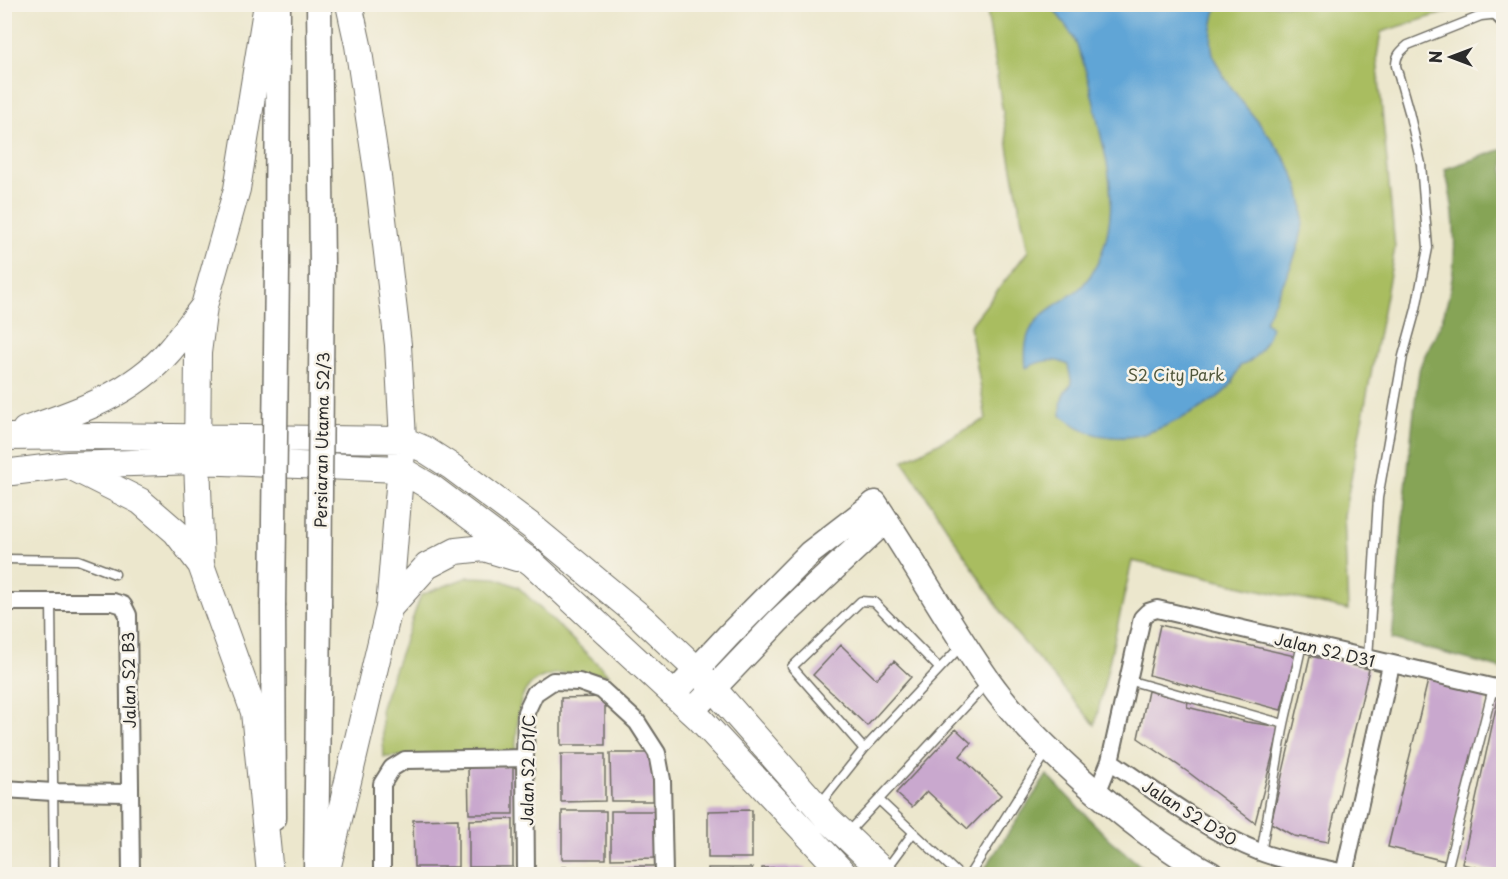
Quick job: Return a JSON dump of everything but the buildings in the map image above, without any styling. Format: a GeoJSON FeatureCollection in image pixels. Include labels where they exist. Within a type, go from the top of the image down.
{"type":"FeatureCollection","features":[{"type":"Feature","properties":{"kind":"main road"},"geometry":{"type":"LineString","coordinates":[[267,4],[237,189],[204,306],[198,353],[197,449],[201,564],[254,712],[272,874]]}},
{"type":"Feature","properties":{"kind":"main road"},"geometry":{"type":"LineString","coordinates":[[272,874],[278,4]]}},
{"type":"Feature","properties":{"kind":"main road","name":"Persiaran Utama S2/3"},"geometry":{"type":"LineString","coordinates":[[316,874],[322,266],[319,4]]}},
{"type":"Feature","properties":{"kind":"main road"},"geometry":{"type":"LineString","coordinates":[[326,874],[389,608],[403,440],[398,345],[378,177],[358,45],[349,4]]}},
{"type":"Feature","properties":{"kind":"main road"},"geometry":{"type":"LineString","coordinates":[[4,437],[87,408],[131,385],[169,352],[204,306]]}},
{"type":"Feature","properties":{"kind":"main road"},"geometry":{"type":"LineString","coordinates":[[4,437],[197,449],[400,470],[432,488],[532,563],[683,703],[844,874]]}},
{"type":"Feature","properties":{"kind":"main road"},"geometry":{"type":"LineString","coordinates":[[7,475],[197,449],[403,440],[424,448],[531,526],[642,618],[696,669],[844,836],[885,873]]}},
{"type":"Feature","properties":{"kind":"main road"},"geometry":{"type":"LineString","coordinates":[[68,465],[140,501],[176,532],[201,564]]}},
{"type":"Feature","properties":{"kind":"main road"},"geometry":{"type":"LineString","coordinates":[[683,703],[696,669],[810,553],[881,511]]}},
{"type":"Feature","properties":{"kind":"main road"},"geometry":{"type":"LineString","coordinates":[[881,511],[964,644],[1017,717],[1048,749],[1097,793],[1180,858],[1211,874]]}},
{"type":"Feature","properties":{"kind":"main road"},"geometry":{"type":"LineString","coordinates":[[683,703],[713,689],[881,511]]}},
{"type":"Feature","properties":{"kind":"main road"},"geometry":{"type":"LineString","coordinates":[[389,608],[427,566],[456,551],[484,548],[532,563]]}},
{"type":"Feature","properties":{"kind":"street","name":"Jalan S2 B3"},"geometry":{"type":"LineString","coordinates":[[4,602],[113,602],[123,605],[128,615],[131,874]]}},
{"type":"Feature","properties":{"kind":"street","name":"Jalan S2 D31"},"geometry":{"type":"LineString","coordinates":[[1128,680],[1142,618],[1148,612],[1157,609],[1498,689]]}},
{"type":"Feature","properties":{"kind":"street"},"geometry":{"type":"LineString","coordinates":[[1346,874],[1391,664]]}},
{"type":"Feature","properties":{"kind":"street"},"geometry":{"type":"LineString","coordinates":[[1097,793],[1110,761],[1128,680]]}},
{"type":"Feature","properties":{"kind":"street","name":"Jalan S2 D1/C"},"geometry":{"type":"LineString","coordinates":[[526,874],[526,712],[535,693],[553,681],[579,682],[602,690],[637,722],[657,753],[662,780],[664,874]]}},
{"type":"Feature","properties":{"kind":"street"},"geometry":{"type":"LineString","coordinates":[[382,874],[382,784],[392,768],[405,760],[525,758]]}},
{"type":"Feature","properties":{"kind":"street","name":"Jalan S2 D30"},"geometry":{"type":"LineString","coordinates":[[1110,761],[1209,827],[1261,853],[1346,874]]}},
{"type":"Feature","properties":{"kind":"street"},"geometry":{"type":"LineString","coordinates":[[4,789],[53,792],[130,792]]}},
{"type":"Feature","properties":{"kind":"lane"},"geometry":{"type":"LineString","coordinates":[[1368,659],[1378,498],[1403,356],[1416,309],[1428,248],[1420,164],[1396,59],[1398,53],[1408,45],[1480,16],[1501,12]]}},
{"type":"Feature","properties":{"kind":"lane"},"geometry":{"type":"LineString","coordinates":[[4,559],[78,560],[115,574]]}},
{"type":"Feature","properties":{"kind":"lane"},"geometry":{"type":"LineString","coordinates":[[51,601],[54,874]]}},
{"type":"Feature","properties":{"kind":"lane"},"geometry":{"type":"LineString","coordinates":[[864,749],[792,667],[861,601],[874,602],[939,668]]}},
{"type":"Feature","properties":{"kind":"lane"},"geometry":{"type":"LineString","coordinates":[[818,806],[864,749],[964,644]]}},
{"type":"Feature","properties":{"kind":"lane"},"geometry":{"type":"LineString","coordinates":[[1261,853],[1284,724],[1302,644]]}},
{"type":"Feature","properties":{"kind":"lane"},"geometry":{"type":"LineString","coordinates":[[1128,680],[1284,724]]}},
{"type":"Feature","properties":{"kind":"lane"},"geometry":{"type":"LineString","coordinates":[[844,836],[989,681]]}},
{"type":"Feature","properties":{"kind":"lane"},"geometry":{"type":"LineString","coordinates":[[1446,874],[1498,689]]}},
{"type":"Feature","properties":{"kind":"lane"},"geometry":{"type":"LineString","coordinates":[[970,874],[1048,749]]}},
{"type":"Feature","properties":{"kind":"lane"},"geometry":{"type":"LineString","coordinates":[[879,800],[958,874]]}},
{"type":"Feature","properties":{"kind":"lane"},"geometry":{"type":"LineString","coordinates":[[885,873],[913,833]]}},
{"type":"Feature","properties":{"kind":"green space","name":"S2 City Park"},"geometry":{"type":"Polygon","coordinates":[[[986,5],[1470,5],[1381,32],[1377,57],[1395,248],[1344,515],[1348,610],[1132,561],[1095,725],[1014,631],[903,461],[986,419],[970,326],[1028,251],[1010,158],[986,5]]]}},
{"type":"Feature","properties":{"kind":"green space"},"geometry":{"type":"Polygon","coordinates":[[[1504,149],[1503,669],[1392,639],[1419,371],[1422,360],[1440,325],[1451,286],[1454,228],[1445,169],[1504,149]]]}},
{"type":"Feature","properties":{"kind":"green space"},"geometry":{"type":"Polygon","coordinates":[[[468,577],[496,578],[518,587],[609,675],[556,674],[533,682],[525,692],[520,705],[515,753],[384,757],[381,707],[421,595],[468,577]]]}},
{"type":"Feature","properties":{"kind":"green space"},"geometry":{"type":"Polygon","coordinates":[[[1047,775],[1109,839],[1150,874],[981,874],[1047,775]]]}},
{"type":"Feature","properties":{"kind":"water"},"geometry":{"type":"Polygon","coordinates":[[[1051,5],[1217,5],[1211,36],[1215,60],[1236,94],[1282,153],[1298,186],[1302,203],[1303,222],[1298,247],[1265,321],[1271,327],[1260,351],[1246,364],[1240,366],[1226,390],[1205,406],[1154,431],[1139,435],[1109,437],[1078,427],[1061,415],[1062,398],[1072,384],[1068,365],[1057,361],[1047,361],[1026,368],[1025,348],[1033,325],[1045,312],[1083,285],[1097,263],[1109,225],[1111,198],[1108,171],[1087,74],[1074,38],[1051,5]]]}}]}
